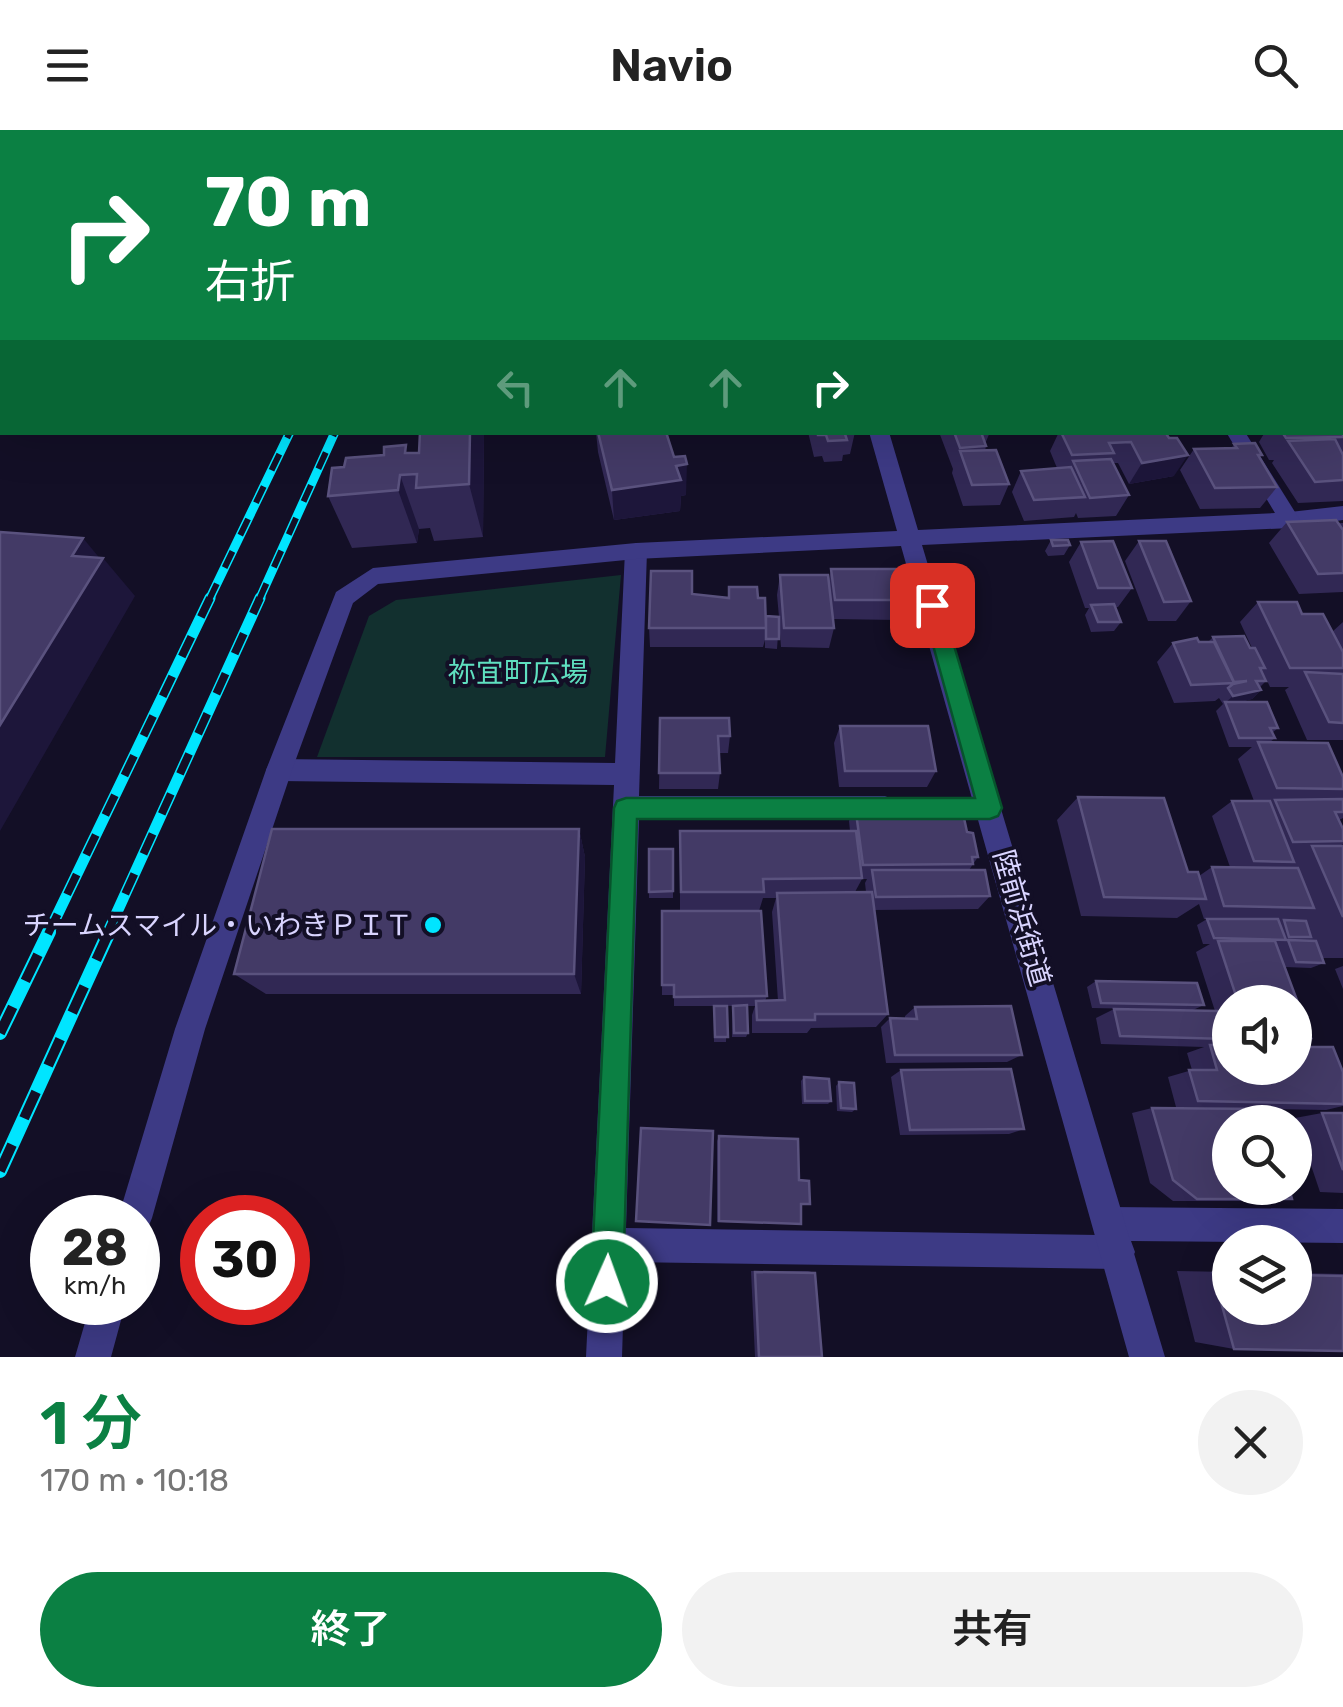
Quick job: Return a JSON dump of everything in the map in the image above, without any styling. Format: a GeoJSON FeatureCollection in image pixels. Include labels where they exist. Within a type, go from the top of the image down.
{"type":"FeatureCollection","features":[{"type":"Feature","properties":{"kind":"street","name":"陸前浜街道"},"geometry":{"type":"LineString","coordinates":[[881,435],[1146,1357]]}},
{"type":"Feature","properties":{"kind":"street"},"geometry":{"type":"LineString","coordinates":[[1238,435],[1290,520]]}},
{"type":"Feature","properties":{"kind":"street"},"geometry":{"type":"LineString","coordinates":[[141,1195],[190,1029],[279,770],[344,598],[372,576],[636,551],[1290,520],[1343,514]]}},
{"type":"Feature","properties":{"kind":"street"},"geometry":{"type":"LineString","coordinates":[[604,1357],[636,551]]}},
{"type":"Feature","properties":{"kind":"street"},"geometry":{"type":"LineString","coordinates":[[279,770],[627,774]]}},
{"type":"Feature","properties":{"kind":"street"},"geometry":{"type":"LineString","coordinates":[[626,808],[914,808]]}},
{"type":"Feature","properties":{"kind":"street"},"geometry":{"type":"LineString","coordinates":[[952,808],[990,808]]}},
{"type":"Feature","properties":{"kind":"street"},"geometry":{"type":"LineString","coordinates":[[608,1245],[1114,1238],[1343,1226]]}},
{"type":"Feature","properties":{"kind":"street"},"geometry":{"type":"LineString","coordinates":[[94,1357],[103,1325]]}},
{"type":"Feature","properties":{"kind":"green space","name":"祢宜町広場"},"geometry":{"type":"Polygon","coordinates":[[[621,575],[605,757],[317,757],[369,616],[396,600],[621,575]]]}},
{"type":"Feature","properties":{"kind":"building"},"geometry":{"type":"Polygon","coordinates":[[[420,435],[470,435],[469,484],[416,488],[417,474],[400,475],[398,490],[328,496],[332,468],[344,467],[346,458],[384,455],[384,447],[406,445],[405,453],[419,453],[420,435]]]}},
{"type":"Feature","properties":{"kind":"building"},"geometry":{"type":"Polygon","coordinates":[[[599,435],[667,435],[674,457],[685,456],[687,464],[676,466],[681,480],[612,490],[599,435]]]}},
{"type":"Feature","properties":{"kind":"building"},"geometry":{"type":"Polygon","coordinates":[[[826,435],[845,435],[847,440],[828,441],[826,435]]]}},
{"type":"Feature","properties":{"kind":"building"},"geometry":{"type":"Polygon","coordinates":[[[955,435],[982,435],[986,446],[960,448],[955,435]]]}},
{"type":"Feature","properties":{"kind":"building"},"geometry":{"type":"Polygon","coordinates":[[[1062,435],[1167,435],[1177,438],[1188,455],[1142,463],[1131,442],[1109,443],[1114,453],[1072,455],[1062,435]]]}},
{"type":"Feature","properties":{"kind":"building"},"geometry":{"type":"Polygon","coordinates":[[[1284,435],[1343,435],[1343,437],[1284,435]]]}},
{"type":"Feature","properties":{"kind":"building"},"geometry":{"type":"Polygon","coordinates":[[[1335,439],[1343,455],[1343,480],[1315,482],[1288,441],[1335,439]]]}},
{"type":"Feature","properties":{"kind":"building"},"geometry":{"type":"Polygon","coordinates":[[[1255,443],[1277,487],[1215,488],[1194,449],[1237,448],[1234,444],[1255,443]]]}},
{"type":"Feature","properties":{"kind":"building"},"geometry":{"type":"Polygon","coordinates":[[[996,450],[1009,484],[972,485],[960,451],[996,450]]]}},
{"type":"Feature","properties":{"kind":"building"},"geometry":{"type":"Polygon","coordinates":[[[1111,459],[1129,495],[1090,498],[1073,461],[1111,459]]]}},
{"type":"Feature","properties":{"kind":"building"},"geometry":{"type":"Polygon","coordinates":[[[1071,467],[1085,497],[1034,500],[1021,471],[1071,467]]]}},
{"type":"Feature","properties":{"kind":"building"},"geometry":{"type":"Polygon","coordinates":[[[1336,520],[1343,530],[1343,573],[1318,574],[1287,522],[1336,520]]]}},
{"type":"Feature","properties":{"kind":"building"},"geometry":{"type":"Polygon","coordinates":[[[0,532],[83,538],[72,556],[103,558],[0,725],[0,532]]]}},
{"type":"Feature","properties":{"kind":"building"},"geometry":{"type":"Polygon","coordinates":[[[1051,540],[1068,540],[1070,545],[1053,546],[1051,540]]]}},
{"type":"Feature","properties":{"kind":"building"},"geometry":{"type":"Polygon","coordinates":[[[1113,541],[1132,588],[1098,588],[1081,542],[1113,541]]]}},
{"type":"Feature","properties":{"kind":"building"},"geometry":{"type":"Polygon","coordinates":[[[1139,541],[1166,541],[1191,601],[1164,602],[1139,541]]]}},
{"type":"Feature","properties":{"kind":"building"},"geometry":{"type":"Polygon","coordinates":[[[831,569],[899,569],[905,600],[835,600],[831,569]]]}},
{"type":"Feature","properties":{"kind":"building"},"geometry":{"type":"Polygon","coordinates":[[[651,571],[692,571],[692,594],[729,598],[729,587],[757,587],[758,598],[765,598],[766,628],[649,628],[651,571]]]}},
{"type":"Feature","properties":{"kind":"building"},"geometry":{"type":"Polygon","coordinates":[[[780,575],[828,575],[834,628],[784,628],[780,575]]]}},
{"type":"Feature","properties":{"kind":"building"},"geometry":{"type":"Polygon","coordinates":[[[1258,602],[1297,602],[1302,614],[1323,614],[1343,652],[1343,668],[1290,668],[1258,602]]]}},
{"type":"Feature","properties":{"kind":"building"},"geometry":{"type":"Polygon","coordinates":[[[1114,604],[1121,622],[1098,622],[1091,605],[1114,604]]]}},
{"type":"Feature","properties":{"kind":"building"},"geometry":{"type":"Polygon","coordinates":[[[766,616],[779,617],[779,639],[766,639],[766,616]]]}},
{"type":"Feature","properties":{"kind":"building"},"geometry":{"type":"Polygon","coordinates":[[[1244,636],[1265,668],[1260,668],[1266,681],[1256,681],[1261,690],[1233,696],[1228,688],[1247,681],[1234,682],[1213,637],[1244,636]]]}},
{"type":"Feature","properties":{"kind":"building"},"geometry":{"type":"Polygon","coordinates":[[[1197,638],[1199,642],[1214,642],[1234,683],[1191,685],[1173,643],[1197,638]]]}},
{"type":"Feature","properties":{"kind":"building"},"geometry":{"type":"Polygon","coordinates":[[[1305,672],[1343,674],[1343,723],[1329,722],[1305,672]]]}},
{"type":"Feature","properties":{"kind":"building"},"geometry":{"type":"Polygon","coordinates":[[[1225,702],[1267,702],[1278,728],[1270,728],[1275,738],[1239,738],[1225,702]]]}},
{"type":"Feature","properties":{"kind":"building"},"geometry":{"type":"Polygon","coordinates":[[[660,718],[729,718],[730,736],[718,736],[720,773],[659,773],[660,718]]]}},
{"type":"Feature","properties":{"kind":"building"},"geometry":{"type":"Polygon","coordinates":[[[840,726],[928,726],[936,771],[845,771],[840,726]]]}},
{"type":"Feature","properties":{"kind":"building"},"geometry":{"type":"Polygon","coordinates":[[[1258,742],[1328,743],[1343,777],[1343,789],[1277,788],[1258,742]]]}},
{"type":"Feature","properties":{"kind":"building"},"geometry":{"type":"Polygon","coordinates":[[[1078,797],[1164,798],[1188,872],[1198,872],[1206,899],[1104,897],[1078,797]]]}},
{"type":"Feature","properties":{"kind":"building"},"geometry":{"type":"Polygon","coordinates":[[[1343,799],[1343,812],[1335,812],[1343,829],[1343,841],[1293,842],[1275,800],[1343,799]]]}},
{"type":"Feature","properties":{"kind":"building"},"geometry":{"type":"Polygon","coordinates":[[[1232,801],[1270,801],[1294,862],[1254,861],[1232,801]]]}},
{"type":"Feature","properties":{"kind":"building"},"geometry":{"type":"Polygon","coordinates":[[[961,804],[978,857],[972,857],[973,864],[863,865],[855,805],[961,804]]]}},
{"type":"Feature","properties":{"kind":"building","name":"チームスマイル・いわきＰＩＴ"},"geometry":{"type":"Polygon","coordinates":[[[272,829],[579,829],[574,974],[234,974],[272,829]]]}},
{"type":"Feature","properties":{"kind":"building"},"geometry":{"type":"Polygon","coordinates":[[[680,831],[856,831],[862,878],[763,879],[764,892],[681,892],[680,831]]]}},
{"type":"Feature","properties":{"kind":"building"},"geometry":{"type":"Polygon","coordinates":[[[1312,846],[1343,846],[1343,917],[1312,846]]]}},
{"type":"Feature","properties":{"kind":"building"},"geometry":{"type":"Polygon","coordinates":[[[649,849],[673,849],[673,891],[649,892],[649,849]]]}},
{"type":"Feature","properties":{"kind":"building"},"geometry":{"type":"Polygon","coordinates":[[[1212,867],[1298,868],[1314,908],[1224,906],[1212,867]]]}},
{"type":"Feature","properties":{"kind":"building"},"geometry":{"type":"Polygon","coordinates":[[[872,870],[985,870],[990,896],[876,897],[872,870]]]}},
{"type":"Feature","properties":{"kind":"building"},"geometry":{"type":"Polygon","coordinates":[[[872,892],[888,1014],[815,1014],[815,1020],[757,1020],[756,1001],[785,1000],[777,893],[872,892]]]}},
{"type":"Feature","properties":{"kind":"building"},"geometry":{"type":"Polygon","coordinates":[[[662,911],[761,911],[767,996],[674,997],[674,985],[662,985],[662,911]]]}},
{"type":"Feature","properties":{"kind":"building"},"geometry":{"type":"Polygon","coordinates":[[[1207,919],[1278,919],[1286,940],[1214,938],[1207,919]]]}},
{"type":"Feature","properties":{"kind":"building"},"geometry":{"type":"Polygon","coordinates":[[[1284,920],[1306,921],[1311,937],[1289,937],[1284,920]]]}},
{"type":"Feature","properties":{"kind":"building"},"geometry":{"type":"Polygon","coordinates":[[[1288,940],[1316,941],[1324,963],[1296,962],[1288,940]]]}},
{"type":"Feature","properties":{"kind":"building"},"geometry":{"type":"Polygon","coordinates":[[[1218,941],[1275,941],[1291,985],[1232,985],[1218,941]]]}},
{"type":"Feature","properties":{"kind":"building"},"geometry":{"type":"Polygon","coordinates":[[[1096,981],[1197,983],[1204,1005],[1101,1003],[1096,981]]]}},
{"type":"Feature","properties":{"kind":"building"},"geometry":{"type":"Polygon","coordinates":[[[747,1005],[748,1033],[734,1033],[733,1006],[747,1005]]]}},
{"type":"Feature","properties":{"kind":"building"},"geometry":{"type":"Polygon","coordinates":[[[714,1006],[727,1006],[728,1037],[715,1037],[714,1006]]]}},
{"type":"Feature","properties":{"kind":"building"},"geometry":{"type":"Polygon","coordinates":[[[1011,1006],[1022,1055],[895,1055],[890,1018],[917,1019],[915,1007],[1011,1006]]]}},
{"type":"Feature","properties":{"kind":"building"},"geometry":{"type":"Polygon","coordinates":[[[1114,1009],[1212,1011],[1212,1039],[1120,1036],[1114,1009]]]}},
{"type":"Feature","properties":{"kind":"building"},"geometry":{"type":"Polygon","coordinates":[[[1312,1047],[1333,1047],[1343,1072],[1343,1104],[1198,1101],[1189,1070],[1212,1070],[1212,1085],[1312,1085],[1312,1047]]]}},
{"type":"Feature","properties":{"kind":"building"},"geometry":{"type":"Polygon","coordinates":[[[1011,1069],[1024,1129],[910,1130],[901,1070],[1011,1069]]]}},
{"type":"Feature","properties":{"kind":"building"},"geometry":{"type":"Polygon","coordinates":[[[804,1077],[829,1079],[831,1101],[805,1101],[804,1077]]]}},
{"type":"Feature","properties":{"kind":"building"},"geometry":{"type":"Polygon","coordinates":[[[839,1082],[854,1083],[856,1109],[841,1108],[839,1082]]]}},
{"type":"Feature","properties":{"kind":"building"},"geometry":{"type":"Polygon","coordinates":[[[1152,1108],[1212,1109],[1212,1199],[1197,1199],[1173,1180],[1152,1108]]]}},
{"type":"Feature","properties":{"kind":"building"},"geometry":{"type":"Polygon","coordinates":[[[1322,1113],[1343,1113],[1343,1170],[1322,1113]]]}},
{"type":"Feature","properties":{"kind":"building"},"geometry":{"type":"Polygon","coordinates":[[[641,1128],[713,1131],[710,1225],[636,1221],[641,1128]]]}},
{"type":"Feature","properties":{"kind":"building"},"geometry":{"type":"Polygon","coordinates":[[[719,1136],[798,1139],[799,1180],[809,1181],[810,1204],[801,1204],[801,1224],[719,1221],[719,1136]]]}},
{"type":"Feature","properties":{"kind":"building"},"geometry":{"type":"Polygon","coordinates":[[[755,1272],[815,1273],[822,1357],[759,1357],[755,1272]]]}},
{"type":"Feature","properties":{"kind":"building"},"geometry":{"type":"Polygon","coordinates":[[[1312,1275],[1343,1276],[1343,1351],[1234,1349],[1227,1325],[1312,1325],[1312,1275]]]}},
{"type":"Feature","properties":{"kind":"railway"},"geometry":{"type":"LineString","coordinates":[[209,600],[289,435]]}},
{"type":"Feature","properties":{"kind":"railway"},"geometry":{"type":"LineString","coordinates":[[259,600],[334,435]]}},
{"type":"Feature","properties":{"kind":"railway"},"geometry":{"type":"LineString","coordinates":[[48,934],[210,598]]}},
{"type":"Feature","properties":{"kind":"railway"},"geometry":{"type":"LineString","coordinates":[[107,934],[260,598]]}},
{"type":"Feature","properties":{"kind":"railway"},"geometry":{"type":"LineString","coordinates":[[0,1033],[49,932]]}},
{"type":"Feature","properties":{"kind":"railway"},"geometry":{"type":"LineString","coordinates":[[0,1171],[109,932]]}},
{"type":"Feature","properties":{"kind":"place","name":"チームスマイル・いわきＰＩＴ"},"geometry":{"type":"Point","coordinates":[433,925]}},
{"type":"Feature","properties":{"kind":"route"},"geometry":{"type":"LineString","coordinates":[[607,1282],[626,808],[990,808],[932,605]]}}]}
